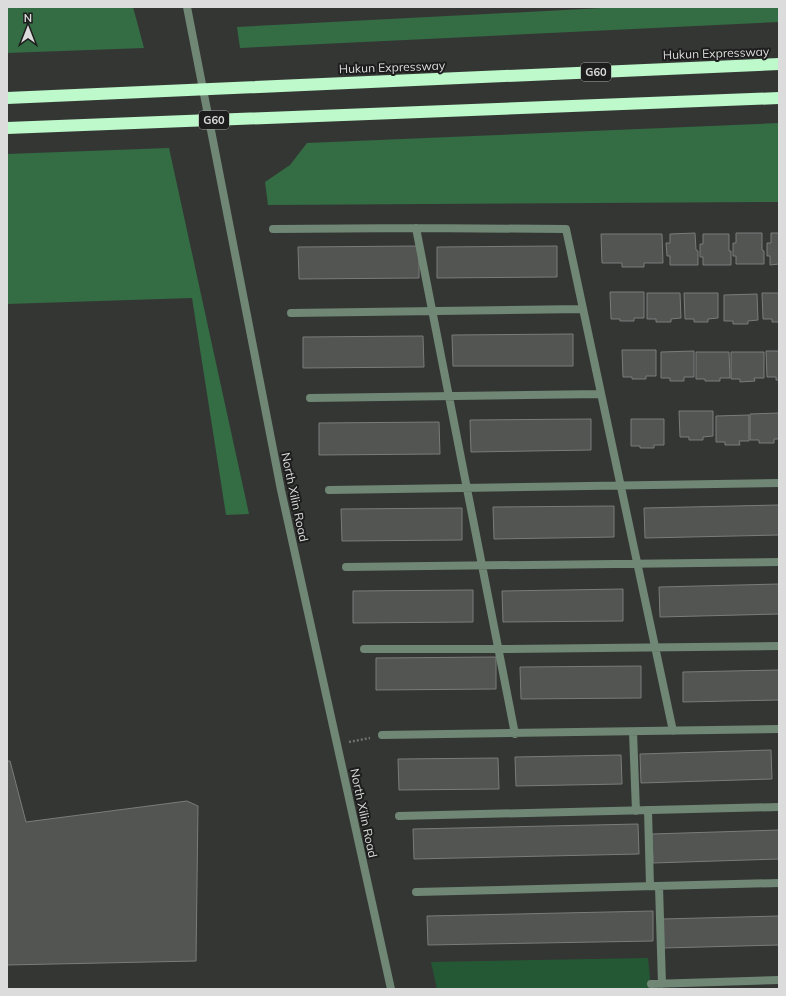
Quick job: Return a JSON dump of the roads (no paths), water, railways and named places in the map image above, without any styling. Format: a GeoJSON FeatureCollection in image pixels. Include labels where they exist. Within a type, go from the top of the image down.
{"type":"FeatureCollection","features":[{"type":"Feature","properties":{"kind":"highway","name":"Hukun Expressway"},"geometry":{"type":"LineString","coordinates":[[7,98],[779,64]]}},
{"type":"Feature","properties":{"kind":"highway","name":"G60"},"geometry":{"type":"LineString","coordinates":[[7,128],[779,98]]}},
{"type":"Feature","properties":{"kind":"street","name":"North Xilin Road"},"geometry":{"type":"LineString","coordinates":[[187,7],[281,490],[391,989]]}},
{"type":"Feature","properties":{"kind":"street"},"geometry":{"type":"LineString","coordinates":[[416,228],[515,734]]}},
{"type":"Feature","properties":{"kind":"street"},"geometry":{"type":"LineString","coordinates":[[273,229],[566,229],[673,731]]}},
{"type":"Feature","properties":{"kind":"street"},"geometry":{"type":"LineString","coordinates":[[291,313],[583,308]]}},
{"type":"Feature","properties":{"kind":"street"},"geometry":{"type":"LineString","coordinates":[[310,398],[601,394]]}},
{"type":"Feature","properties":{"kind":"street"},"geometry":{"type":"LineString","coordinates":[[330,490],[779,483]]}},
{"type":"Feature","properties":{"kind":"street"},"geometry":{"type":"LineString","coordinates":[[346,567],[779,562]]}},
{"type":"Feature","properties":{"kind":"street"},"geometry":{"type":"LineString","coordinates":[[364,649],[779,646]]}},
{"type":"Feature","properties":{"kind":"street"},"geometry":{"type":"LineString","coordinates":[[382,735],[779,730]]}},
{"type":"Feature","properties":{"kind":"street"},"geometry":{"type":"LineString","coordinates":[[633,732],[636,810]]}},
{"type":"Feature","properties":{"kind":"street"},"geometry":{"type":"LineString","coordinates":[[399,816],[779,807]]}},
{"type":"Feature","properties":{"kind":"street"},"geometry":{"type":"LineString","coordinates":[[648,810],[650,886]]}},
{"type":"Feature","properties":{"kind":"street"},"geometry":{"type":"LineString","coordinates":[[416,892],[779,883]]}},
{"type":"Feature","properties":{"kind":"street"},"geometry":{"type":"LineString","coordinates":[[659,886],[662,984]]}},
{"type":"Feature","properties":{"kind":"street"},"geometry":{"type":"LineString","coordinates":[[651,984],[779,980]]}}]}
